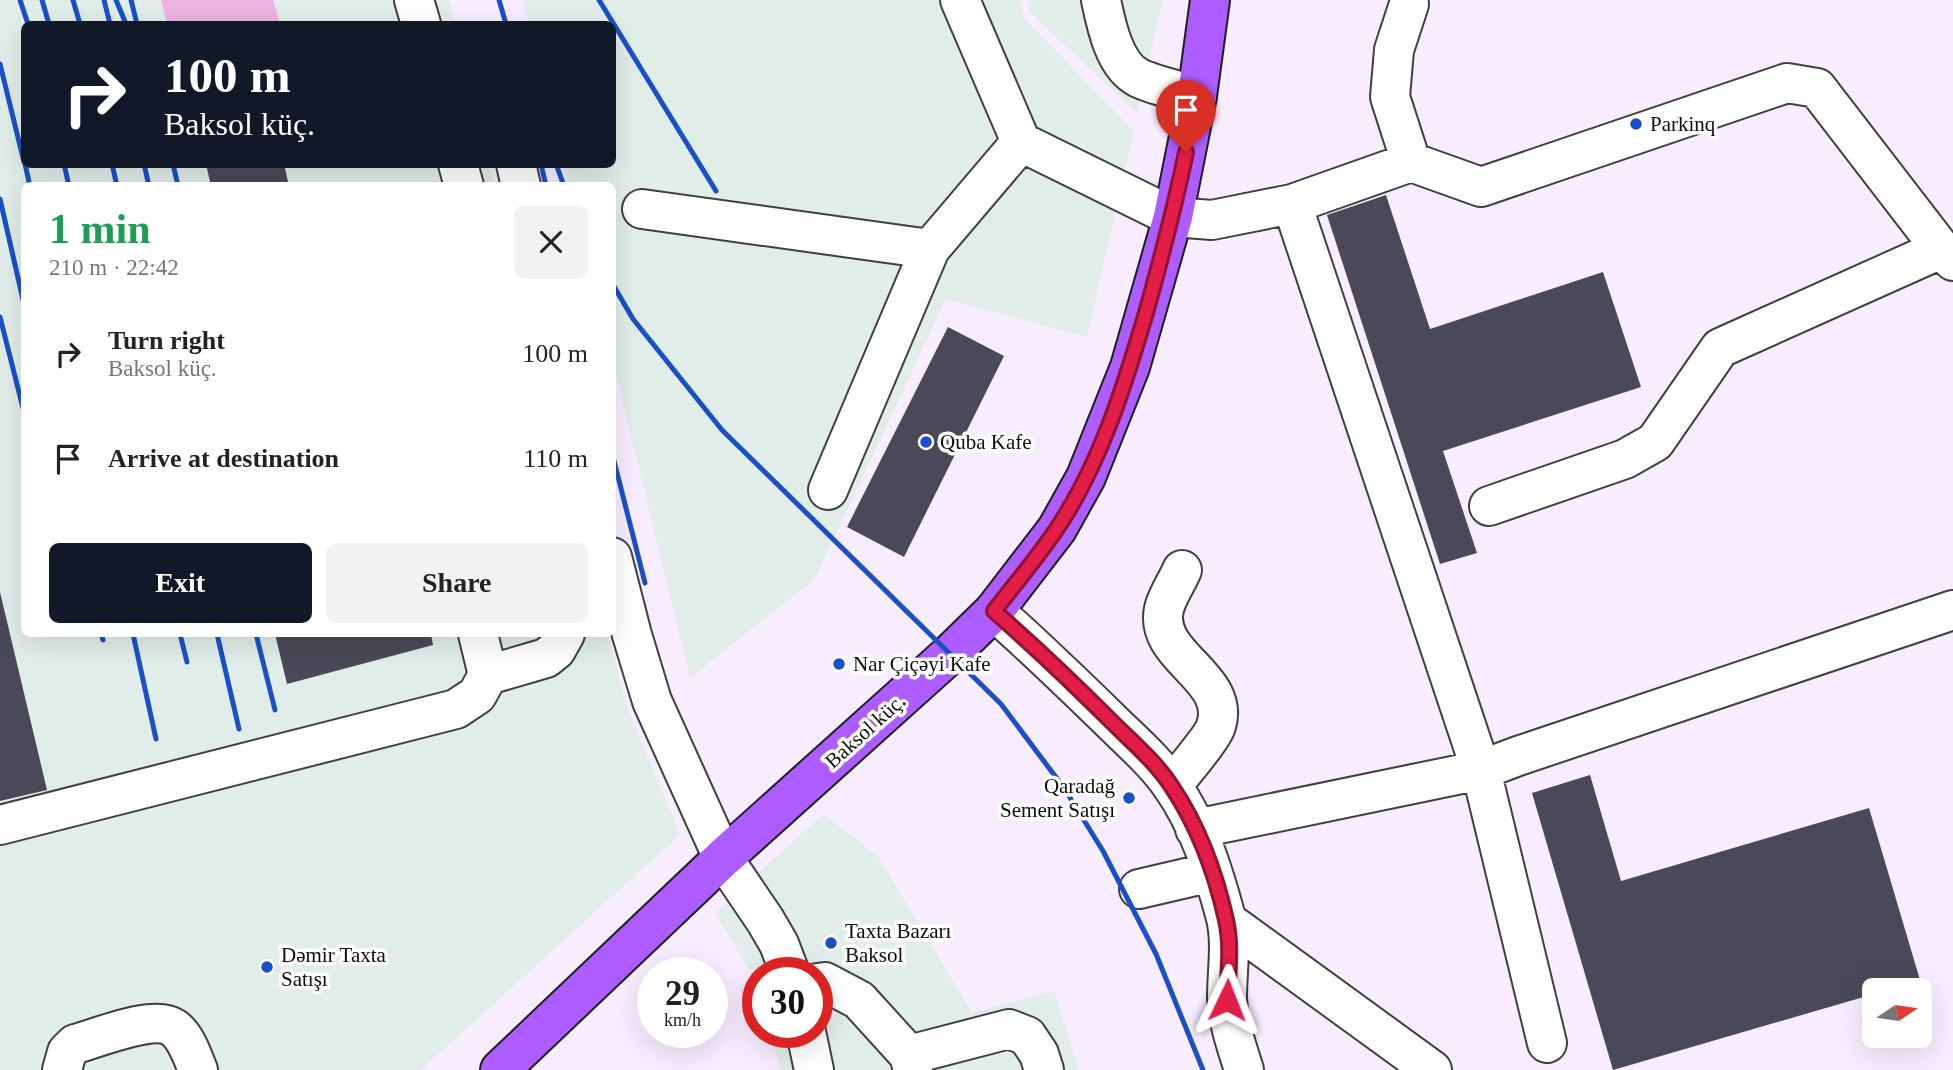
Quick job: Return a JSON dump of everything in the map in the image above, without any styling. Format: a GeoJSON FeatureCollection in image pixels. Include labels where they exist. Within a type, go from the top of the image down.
{"type":"FeatureCollection","features":[{"type":"Feature","properties":{"kind":"main road","name":"Baksol küç."},"geometry":{"type":"LineString","coordinates":[[500,1070],[723,858],[950,654],[994,611],[1057,529],[1086,477],[1130,367],[1173,217],[1197,96],[1210,0]]}},
{"type":"Feature","properties":{"kind":"street"},"geometry":{"type":"LineString","coordinates":[[414,0],[420,21]]}},
{"type":"Feature","properties":{"kind":"street"},"geometry":{"type":"LineString","coordinates":[[960,0],[1021,142],[1173,217],[1212,220],[1292,204],[1411,162],[1481,187],[1787,83],[1818,88],[1947,255],[1720,348],[1655,442],[1625,459],[1489,506]]}},
{"type":"Feature","properties":{"kind":"street"},"geometry":{"type":"LineString","coordinates":[[1101,0],[1107,32],[1120,59],[1136,77],[1197,96]]}},
{"type":"Feature","properties":{"kind":"street"},"geometry":{"type":"LineString","coordinates":[[1409,4],[1394,50],[1390,97],[1411,162]]}},
{"type":"Feature","properties":{"kind":"street"},"geometry":{"type":"LineString","coordinates":[[828,490],[930,249],[1021,142]]}},
{"type":"Feature","properties":{"kind":"street"},"geometry":{"type":"LineString","coordinates":[[1292,204],[1481,770],[1547,1043]]}},
{"type":"Feature","properties":{"kind":"street"},"geometry":{"type":"LineString","coordinates":[[642,209],[930,249]]}},
{"type":"Feature","properties":{"kind":"street"},"geometry":{"type":"LineString","coordinates":[[1172,786],[1216,727],[1218,708],[1212,690],[1172,644],[1164,627],[1164,609],[1182,570]]}},
{"type":"Feature","properties":{"kind":"street"},"geometry":{"type":"LineString","coordinates":[[616,572],[652,701],[723,858],[765,919],[784,957]]}},
{"type":"Feature","properties":{"kind":"street"},"geometry":{"type":"LineString","coordinates":[[1195,828],[1481,770],[1518,755],[1953,610]]}},
{"type":"Feature","properties":{"kind":"street"},"geometry":{"type":"LineString","coordinates":[[994,611],[1047,657],[1147,756],[1172,786],[1195,828],[1227,921],[1227,1000],[1232,1032],[1244,1070]]}},
{"type":"Feature","properties":{"kind":"street"},"geometry":{"type":"LineString","coordinates":[[0,825],[456,709],[477,695],[488,675],[479,637]]}},
{"type":"Feature","properties":{"kind":"street"},"geometry":{"type":"LineString","coordinates":[[488,675],[546,657],[556,650],[563,637]]}},
{"type":"Feature","properties":{"kind":"street"},"geometry":{"type":"LineString","coordinates":[[1139,889],[1212,872]]}},
{"type":"Feature","properties":{"kind":"street"},"geometry":{"type":"LineString","coordinates":[[1227,921],[1432,1070]]}},
{"type":"Feature","properties":{"kind":"street"},"geometry":{"type":"LineString","coordinates":[[833,986],[859,1000],[911,1062],[1009,1029],[1027,1036],[1039,1054],[1044,1070]]}},
{"type":"Feature","properties":{"kind":"street"},"geometry":{"type":"LineString","coordinates":[[62,1070],[67,1052],[75,1044],[150,1022],[172,1027],[184,1040],[198,1070]]}},
{"type":"Feature","properties":{"kind":"street"},"geometry":{"type":"LineString","coordinates":[[809,1048],[814,1070]]}},
{"type":"Feature","properties":{"kind":"shaded area"},"geometry":{"type":"Polygon","coordinates":[[[0,0],[449,0],[454,21],[21,21],[21,168],[491,168],[494,182],[21,182],[21,637],[609,637],[627,707],[680,835],[421,1070],[0,1070],[0,0]]]}},
{"type":"Feature","properties":{"kind":"shaded area"},"geometry":{"type":"Polygon","coordinates":[[[161,0],[273,0],[279,21],[166,21],[161,0]]]}},
{"type":"Feature","properties":{"kind":"shaded area"},"geometry":{"type":"Polygon","coordinates":[[[523,0],[1020,0],[1024,18],[1134,131],[1087,337],[946,299],[814,580],[690,678],[616,374],[616,182],[568,182],[565,168],[616,168],[616,21],[528,21],[523,0]]]}},
{"type":"Feature","properties":{"kind":"shaded area"},"geometry":{"type":"Polygon","coordinates":[[[1028,0],[1163,0],[1137,113],[1030,13],[1028,0]]]}},
{"type":"Feature","properties":{"kind":"shaded area","name":"Taxta Bazarı Baksol"},"geometry":{"type":"Polygon","coordinates":[[[823,814],[878,856],[972,1013],[1054,991],[1079,1070],[780,1070],[775,1048],[833,1048],[833,957],[742,958],[715,913],[823,814]]]}},
{"type":"Feature","properties":{"kind":"building"},"geometry":{"type":"Polygon","coordinates":[[[207,168],[285,168],[288,182],[210,182],[207,168]]]}},
{"type":"Feature","properties":{"kind":"building"},"geometry":{"type":"Polygon","coordinates":[[[1386,195],[1430,329],[1603,272],[1641,387],[1443,451],[1477,553],[1440,564],[1327,215],[1386,195]]]}},
{"type":"Feature","properties":{"kind":"building","name":"Quba Kafe"},"geometry":{"type":"Polygon","coordinates":[[[948,327],[1004,356],[904,557],[847,527],[948,327]]]}},
{"type":"Feature","properties":{"kind":"building"},"geometry":{"type":"Polygon","coordinates":[[[0,592],[47,790],[0,801],[0,592]]]}},
{"type":"Feature","properties":{"kind":"building"},"geometry":{"type":"Polygon","coordinates":[[[276,637],[432,637],[433,645],[287,684],[276,637]]]}},
{"type":"Feature","properties":{"kind":"building"},"geometry":{"type":"Polygon","coordinates":[[[1590,775],[1621,881],[1869,808],[1919,978],[1862,978],[1862,997],[1613,1070],[1532,793],[1590,775]]]}},
{"type":"Feature","properties":{"kind":"railway"},"geometry":{"type":"LineString","coordinates":[[20,0],[27,21]]}},
{"type":"Feature","properties":{"kind":"railway"},"geometry":{"type":"LineString","coordinates":[[42,0],[48,21]]}},
{"type":"Feature","properties":{"kind":"railway"},"geometry":{"type":"LineString","coordinates":[[73,0],[79,21]]}},
{"type":"Feature","properties":{"kind":"railway"},"geometry":{"type":"LineString","coordinates":[[104,0],[109,21]]}},
{"type":"Feature","properties":{"kind":"railway"},"geometry":{"type":"LineString","coordinates":[[116,0],[125,21]]}},
{"type":"Feature","properties":{"kind":"railway"},"geometry":{"type":"LineString","coordinates":[[131,0],[136,21]]}},
{"type":"Feature","properties":{"kind":"railway"},"geometry":{"type":"LineString","coordinates":[[499,0],[505,21]]}},
{"type":"Feature","properties":{"kind":"railway"},"geometry":{"type":"LineString","coordinates":[[599,0],[612,21]]}},
{"type":"Feature","properties":{"kind":"railway"},"geometry":{"type":"LineString","coordinates":[[616,28],[716,191]]}},
{"type":"Feature","properties":{"kind":"railway"},"geometry":{"type":"LineString","coordinates":[[0,64],[21,150]]}},
{"type":"Feature","properties":{"kind":"railway"},"geometry":{"type":"LineString","coordinates":[[26,168],[29,182]]}},
{"type":"Feature","properties":{"kind":"railway"},"geometry":{"type":"LineString","coordinates":[[65,168],[68,182]]}},
{"type":"Feature","properties":{"kind":"railway"},"geometry":{"type":"LineString","coordinates":[[113,168],[116,182]]}},
{"type":"Feature","properties":{"kind":"railway"},"geometry":{"type":"LineString","coordinates":[[145,168],[148,182]]}},
{"type":"Feature","properties":{"kind":"railway"},"geometry":{"type":"LineString","coordinates":[[174,168],[177,182]]}},
{"type":"Feature","properties":{"kind":"railway"},"geometry":{"type":"LineString","coordinates":[[542,168],[545,182]]}},
{"type":"Feature","properties":{"kind":"railway"},"geometry":{"type":"LineString","coordinates":[[557,168],[563,182]]}},
{"type":"Feature","properties":{"kind":"railway"},"geometry":{"type":"LineString","coordinates":[[0,199],[21,291]]}},
{"type":"Feature","properties":{"kind":"railway"},"geometry":{"type":"LineString","coordinates":[[616,290],[633,319],[722,430],[1001,704],[1064,788],[1103,851],[1156,954],[1203,1070]]}},
{"type":"Feature","properties":{"kind":"railway"},"geometry":{"type":"LineString","coordinates":[[0,317],[21,400]]}},
{"type":"Feature","properties":{"kind":"railway"},"geometry":{"type":"LineString","coordinates":[[616,469],[645,583]]}},
{"type":"Feature","properties":{"kind":"railway"},"geometry":{"type":"LineString","coordinates":[[134,637],[156,739]]}},
{"type":"Feature","properties":{"kind":"railway"},"geometry":{"type":"LineString","coordinates":[[181,637],[187,662]]}},
{"type":"Feature","properties":{"kind":"railway"},"geometry":{"type":"LineString","coordinates":[[218,637],[239,729]]}},
{"type":"Feature","properties":{"kind":"railway"},"geometry":{"type":"LineString","coordinates":[[257,637],[275,710]]}},
{"type":"Feature","properties":{"kind":"place","name":"Parkinq"},"geometry":{"type":"Point","coordinates":[1636,124]}},
{"type":"Feature","properties":{"kind":"place","name":"Quba Kafe"},"geometry":{"type":"Point","coordinates":[926,442]}},
{"type":"Feature","properties":{"kind":"place","name":"Nar Çiçəyi Kafe"},"geometry":{"type":"Point","coordinates":[839,664]}},
{"type":"Feature","properties":{"kind":"place","name":"Qaradağ Sement Satışı"},"geometry":{"type":"Point","coordinates":[1129,798]}},
{"type":"Feature","properties":{"kind":"place","name":"Taxta Bazarı Baksol"},"geometry":{"type":"Point","coordinates":[831,943]}},
{"type":"Feature","properties":{"kind":"place","name":"Dəmir Taxta Satışı"},"geometry":{"type":"Point","coordinates":[267,967]}},
{"type":"Feature","properties":{"kind":"route"},"geometry":{"type":"LineString","coordinates":[[1186,152],[1173,217],[1138,342],[1108,428],[1086,477],[1057,529],[994,611],[1047,657],[1147,756],[1172,786],[1195,828],[1227,921],[1227,1000]]}}]}
